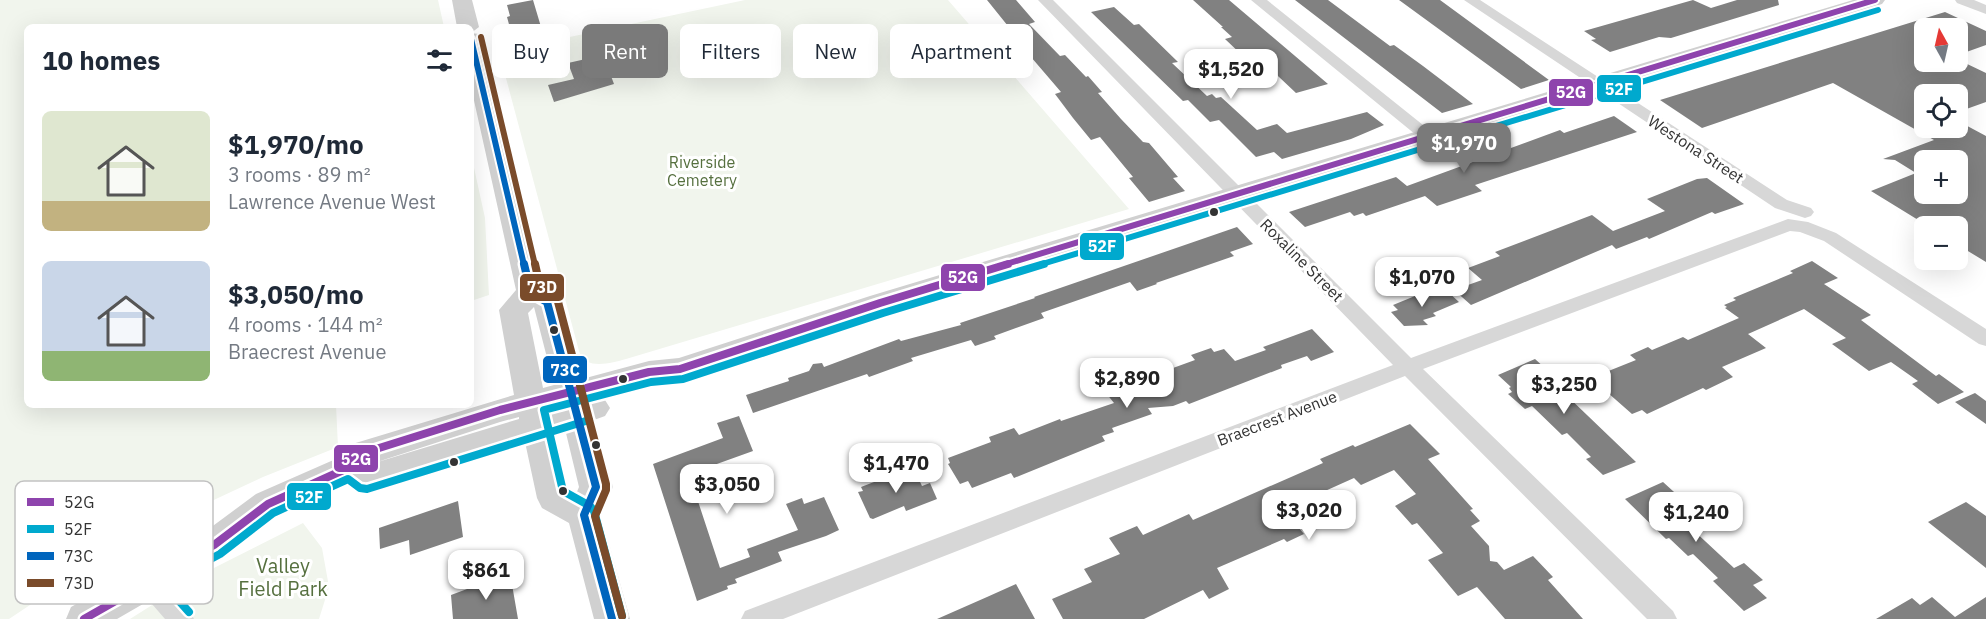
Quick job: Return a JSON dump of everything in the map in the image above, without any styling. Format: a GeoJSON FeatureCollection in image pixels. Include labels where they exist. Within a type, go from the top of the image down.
{"type":"FeatureCollection","features":[{"type":"Feature","properties":{"kind":"main road"},"geometry":{"type":"LineString","coordinates":[[462,0],[467,24]]}},
{"type":"Feature","properties":{"kind":"main road"},"geometry":{"type":"LineString","coordinates":[[213,546],[268,504],[350,467],[365,479],[534,414],[573,403],[654,389],[680,369],[880,303],[1875,0]]}},
{"type":"Feature","properties":{"kind":"main road"},"geometry":{"type":"LineString","coordinates":[[474,52],[531,293],[547,302],[596,487],[584,515],[612,619]]}},
{"type":"Feature","properties":{"kind":"main road"},"geometry":{"type":"LineString","coordinates":[[531,293],[513,310],[554,498],[584,515]]}},
{"type":"Feature","properties":{"kind":"main road"},"geometry":{"type":"LineString","coordinates":[[84,619],[109,604]]}},
{"type":"Feature","properties":{"kind":"street","name":"Roxaline Street"},"geometry":{"type":"LineString","coordinates":[[1045,0],[1408,367],[1664,619]]}},
{"type":"Feature","properties":{"kind":"street"},"geometry":{"type":"LineString","coordinates":[[1258,0],[1427,135]]}},
{"type":"Feature","properties":{"kind":"street","name":"Westona Street"},"geometry":{"type":"LineString","coordinates":[[1471,0],[1986,339]]}},
{"type":"Feature","properties":{"kind":"street"},"geometry":{"type":"LineString","coordinates":[[1962,0],[1986,10]]}},
{"type":"Feature","properties":{"kind":"street","name":"Braecrest Avenue"},"geometry":{"type":"LineString","coordinates":[[754,619],[1408,367],[1803,219]]}},
{"type":"Feature","properties":{"kind":"street"},"geometry":{"type":"LineString","coordinates":[[168,604],[181,619]]}},
{"type":"Feature","properties":{"kind":"green space"},"geometry":{"type":"Polygon","coordinates":[[[0,0],[438,0],[443,24],[24,24],[24,408],[336,408],[338,447],[263,477],[213,500],[213,481],[15,481],[15,604],[32,604],[9,619],[0,619],[0,0]]]}},
{"type":"Feature","properties":{"kind":"green space","name":"Riverside Cemetery"},"geometry":{"type":"Polygon","coordinates":[[[745,0],[948,0],[969,24],[890,24],[890,78],[1016,78],[1129,209],[626,359],[599,364],[587,361],[579,351],[506,78],[570,78],[570,37],[582,34],[582,78],[668,78],[668,24],[631,24],[745,0]]]}},
{"type":"Feature","properties":{"kind":"green space"},"geometry":{"type":"Polygon","coordinates":[[[474,168],[485,218],[489,295],[474,300],[474,168]]]}},
{"type":"Feature","properties":{"kind":"green space","name":"Valley Field Park"},"geometry":{"type":"Polygon","coordinates":[[[303,523],[322,548],[329,587],[319,619],[130,619],[154,604],[213,604],[213,568],[303,523]]]}},
{"type":"Feature","properties":{"kind":"building"},"geometry":{"type":"Polygon","coordinates":[[[533,0],[540,24],[509,24],[507,17],[510,16],[507,5],[533,0]]]}},
{"type":"Feature","properties":{"kind":"building"},"geometry":{"type":"Polygon","coordinates":[[[987,0],[1016,0],[1035,22],[1006,24],[987,0]]]}},
{"type":"Feature","properties":{"kind":"building"},"geometry":{"type":"Polygon","coordinates":[[[1193,0],[1229,0],[1328,84],[1296,93],[1263,62],[1260,63],[1251,55],[1244,57],[1225,39],[1232,37],[1193,0]]]}},
{"type":"Feature","properties":{"kind":"building"},"geometry":{"type":"Polygon","coordinates":[[[1295,0],[1328,0],[1390,46],[1394,45],[1473,104],[1442,113],[1295,0]]]}},
{"type":"Feature","properties":{"kind":"building"},"geometry":{"type":"Polygon","coordinates":[[[1399,0],[1440,0],[1549,80],[1521,89],[1399,0]]]}},
{"type":"Feature","properties":{"kind":"building"},"geometry":{"type":"Polygon","coordinates":[[[1693,0],[1711,8],[1737,0],[1778,0],[1779,5],[1671,38],[1659,37],[1610,52],[1591,40],[1596,39],[1584,31],[1693,0]]]}},
{"type":"Feature","properties":{"kind":"building"},"geometry":{"type":"Polygon","coordinates":[[[1114,7],[1134,25],[1139,24],[1178,62],[1172,63],[1207,96],[1212,94],[1216,98],[1221,97],[1257,130],[1277,124],[1287,133],[1367,112],[1384,125],[1351,139],[1282,159],[1274,152],[1256,157],[1219,120],[1210,122],[1188,100],[1183,101],[1091,12],[1114,7]]]}},
{"type":"Feature","properties":{"kind":"building"},"geometry":{"type":"Polygon","coordinates":[[[1945,12],[1958,18],[1926,18],[1945,12]]]}},
{"type":"Feature","properties":{"kind":"building"},"geometry":{"type":"Polygon","coordinates":[[[1914,22],[1914,72],[1968,72],[1968,64],[1986,73],[1986,102],[1968,108],[1968,84],[1914,84],[1914,129],[1833,83],[1702,128],[1660,100],[1914,22]]]}},
{"type":"Feature","properties":{"kind":"building"},"geometry":{"type":"Polygon","coordinates":[[[1968,23],[1986,31],[1986,45],[1968,51],[1968,23]]]}},
{"type":"Feature","properties":{"kind":"building"},"geometry":{"type":"Polygon","coordinates":[[[1033,28],[1060,56],[1065,55],[1086,77],[1088,76],[1102,92],[1098,93],[1121,119],[1143,142],[1149,143],[1178,177],[1173,178],[1185,191],[1149,202],[1129,178],[1133,177],[1100,137],[1091,140],[1073,118],[1055,94],[1061,92],[1033,59],[1033,28]]]}},
{"type":"Feature","properties":{"kind":"building"},"geometry":{"type":"Polygon","coordinates":[[[582,60],[582,78],[612,78],[614,84],[554,102],[548,85],[574,79],[570,63],[582,60]]]}},
{"type":"Feature","properties":{"kind":"building"},"geometry":{"type":"Polygon","coordinates":[[[1614,116],[1637,132],[1475,185],[1482,191],[1437,206],[1425,196],[1366,216],[1363,213],[1354,216],[1350,212],[1305,227],[1289,212],[1396,177],[1407,186],[1560,130],[1564,133],[1614,116]]]}},
{"type":"Feature","properties":{"kind":"building"},"geometry":{"type":"Polygon","coordinates":[[[1968,126],[1986,136],[1986,262],[1968,251],[1968,216],[1914,217],[1871,191],[1914,174],[1914,204],[1968,204],[1968,150],[1914,150],[1914,172],[1895,160],[1883,159],[1934,140],[1930,138],[1968,138],[1968,126]]]}},
{"type":"Feature","properties":{"kind":"building"},"geometry":{"type":"Polygon","coordinates":[[[1707,178],[1744,204],[1715,214],[1712,212],[1649,239],[1647,237],[1616,249],[1612,245],[1471,305],[1454,290],[1482,280],[1468,268],[1500,256],[1495,252],[1592,215],[1613,231],[1665,211],[1647,199],[1697,179],[1707,178]]]}},
{"type":"Feature","properties":{"kind":"building"},"geometry":{"type":"Polygon","coordinates":[[[1237,227],[1253,244],[1230,252],[1234,256],[1137,291],[1130,282],[1041,313],[1044,318],[994,336],[996,339],[975,346],[971,340],[911,358],[913,361],[869,377],[867,374],[753,413],[746,395],[789,381],[788,378],[809,371],[813,364],[822,363],[824,367],[899,339],[901,341],[961,325],[960,323],[1237,227]]]}},
{"type":"Feature","properties":{"kind":"building"},"geometry":{"type":"Polygon","coordinates":[[[1812,261],[1838,278],[1824,284],[1871,315],[1861,320],[1936,376],[1939,374],[1964,392],[1938,404],[1912,384],[1918,381],[1891,362],[1869,371],[1832,344],[1846,338],[1804,309],[1748,334],[1766,348],[1722,367],[1733,377],[1647,414],[1642,410],[1632,414],[1591,378],[1636,360],[1630,355],[1648,347],[1652,350],[1683,337],[1688,340],[1739,318],[1724,305],[1736,300],[1733,298],[1793,273],[1790,271],[1812,261]]]}},
{"type":"Feature","properties":{"kind":"building"},"geometry":{"type":"Polygon","coordinates":[[[1446,290],[1459,302],[1433,313],[1436,316],[1423,320],[1428,325],[1404,326],[1391,312],[1398,310],[1393,305],[1415,296],[1419,300],[1446,290]]]}},
{"type":"Feature","properties":{"kind":"building"},"geometry":{"type":"Polygon","coordinates":[[[1312,329],[1334,352],[1311,361],[1307,356],[1281,365],[1282,368],[1189,404],[1186,401],[1173,406],[1148,408],[1152,414],[1112,428],[1114,432],[1102,436],[1105,441],[1014,478],[1011,473],[972,488],[968,481],[960,484],[948,464],[950,463],[948,458],[991,442],[989,437],[1014,428],[1019,435],[1060,419],[1061,421],[1114,403],[1102,388],[1115,382],[1136,375],[1140,380],[1195,360],[1191,355],[1211,348],[1214,352],[1224,349],[1235,361],[1266,350],[1263,347],[1312,329]]]}},
{"type":"Feature","properties":{"kind":"building"},"geometry":{"type":"Polygon","coordinates":[[[1535,359],[1569,390],[1563,392],[1636,462],[1603,475],[1586,459],[1591,457],[1567,433],[1562,435],[1532,406],[1525,409],[1508,394],[1512,392],[1509,388],[1511,387],[1498,375],[1535,359]]]}},
{"type":"Feature","properties":{"kind":"building"},"geometry":{"type":"Polygon","coordinates":[[[1975,393],[1986,401],[1986,424],[1955,402],[1975,393]]]}},
{"type":"Feature","properties":{"kind":"building"},"geometry":{"type":"Polygon","coordinates":[[[739,416],[753,451],[689,474],[720,568],[750,557],[747,549],[798,530],[786,504],[802,498],[804,504],[824,497],[839,530],[778,552],[782,561],[735,579],[737,583],[727,586],[728,589],[697,601],[653,464],[723,438],[717,423],[739,416]]]}},
{"type":"Feature","properties":{"kind":"building"},"geometry":{"type":"Polygon","coordinates":[[[1410,424],[1440,454],[1428,459],[1473,509],[1470,510],[1480,521],[1471,526],[1489,546],[1490,561],[1497,562],[1504,570],[1533,556],[1553,577],[1548,580],[1583,619],[1505,619],[1477,587],[1458,596],[1428,560],[1443,553],[1417,523],[1412,525],[1395,506],[1416,494],[1394,470],[1361,485],[1354,478],[1305,500],[1319,518],[1298,527],[1304,534],[1287,542],[1284,539],[1217,568],[1229,589],[1209,599],[1203,590],[1144,619],[1063,619],[1052,599],[1092,582],[1084,569],[1120,554],[1109,538],[1137,526],[1143,535],[1189,514],[1193,520],[1323,463],[1320,459],[1410,424]]]}},
{"type":"Feature","properties":{"kind":"building"},"geometry":{"type":"Polygon","coordinates":[[[913,467],[922,486],[930,483],[937,499],[906,511],[904,506],[873,519],[870,518],[858,492],[863,491],[861,487],[913,467]]]}},
{"type":"Feature","properties":{"kind":"building"},"geometry":{"type":"Polygon","coordinates":[[[1663,482],[1684,501],[1677,504],[1699,525],[1691,528],[1734,568],[1744,563],[1763,580],[1753,585],[1767,598],[1744,611],[1713,581],[1718,578],[1693,554],[1688,556],[1669,538],[1666,539],[1625,499],[1663,482]]]}},
{"type":"Feature","properties":{"kind":"building"},"geometry":{"type":"Polygon","coordinates":[[[458,501],[463,537],[410,555],[409,540],[380,549],[379,528],[458,501]]]}},
{"type":"Feature","properties":{"kind":"building"},"geometry":{"type":"Polygon","coordinates":[[[1966,502],[1986,516],[1986,568],[1928,522],[1966,502]]]}},
{"type":"Feature","properties":{"kind":"building"},"geometry":{"type":"Polygon","coordinates":[[[510,573],[518,619],[453,619],[451,595],[510,573]]]}},
{"type":"Feature","properties":{"kind":"building"},"geometry":{"type":"Polygon","coordinates":[[[1016,584],[1035,619],[937,619],[987,597],[1016,584]]]}},
{"type":"Feature","properties":{"kind":"building"},"geometry":{"type":"Polygon","coordinates":[[[1932,597],[1955,617],[1986,597],[1986,619],[1876,619],[1912,598],[1920,605],[1932,597]]]}},
{"type":"Feature","properties":{"kind":"transit line","name":"52G"},"geometry":{"type":"LineString","coordinates":[[213,546],[268,504],[350,467],[360,454],[500,410],[649,372],[680,369],[880,303],[1875,0]]}},
{"type":"Feature","properties":{"kind":"transit line","name":"52F"},"geometry":{"type":"LineString","coordinates":[[622,616],[594,511],[590,506],[563,491],[544,410],[651,382],[683,379],[883,313],[1878,10]]}},
{"type":"Feature","properties":{"kind":"transit line","name":"73D"},"geometry":{"type":"LineString","coordinates":[[481,37],[540,286],[557,298],[606,484],[606,490],[595,516],[622,616]]}},
{"type":"Feature","properties":{"kind":"transit line","name":"73C"},"geometry":{"type":"LineString","coordinates":[[474,52],[531,293],[547,302],[596,487],[584,515],[612,619]]}},
{"type":"Feature","properties":{"kind":"transit line","name":"52F"},"geometry":{"type":"LineString","coordinates":[[213,558],[273,513],[348,479],[360,488],[367,489],[589,420]]}},
{"type":"Feature","properties":{"kind":"transit line","name":"52G"},"geometry":{"type":"LineString","coordinates":[[84,619],[110,604]]}},
{"type":"Feature","properties":{"kind":"transit line","name":"52F"},"geometry":{"type":"LineString","coordinates":[[182,604],[189,612]]}}]}
